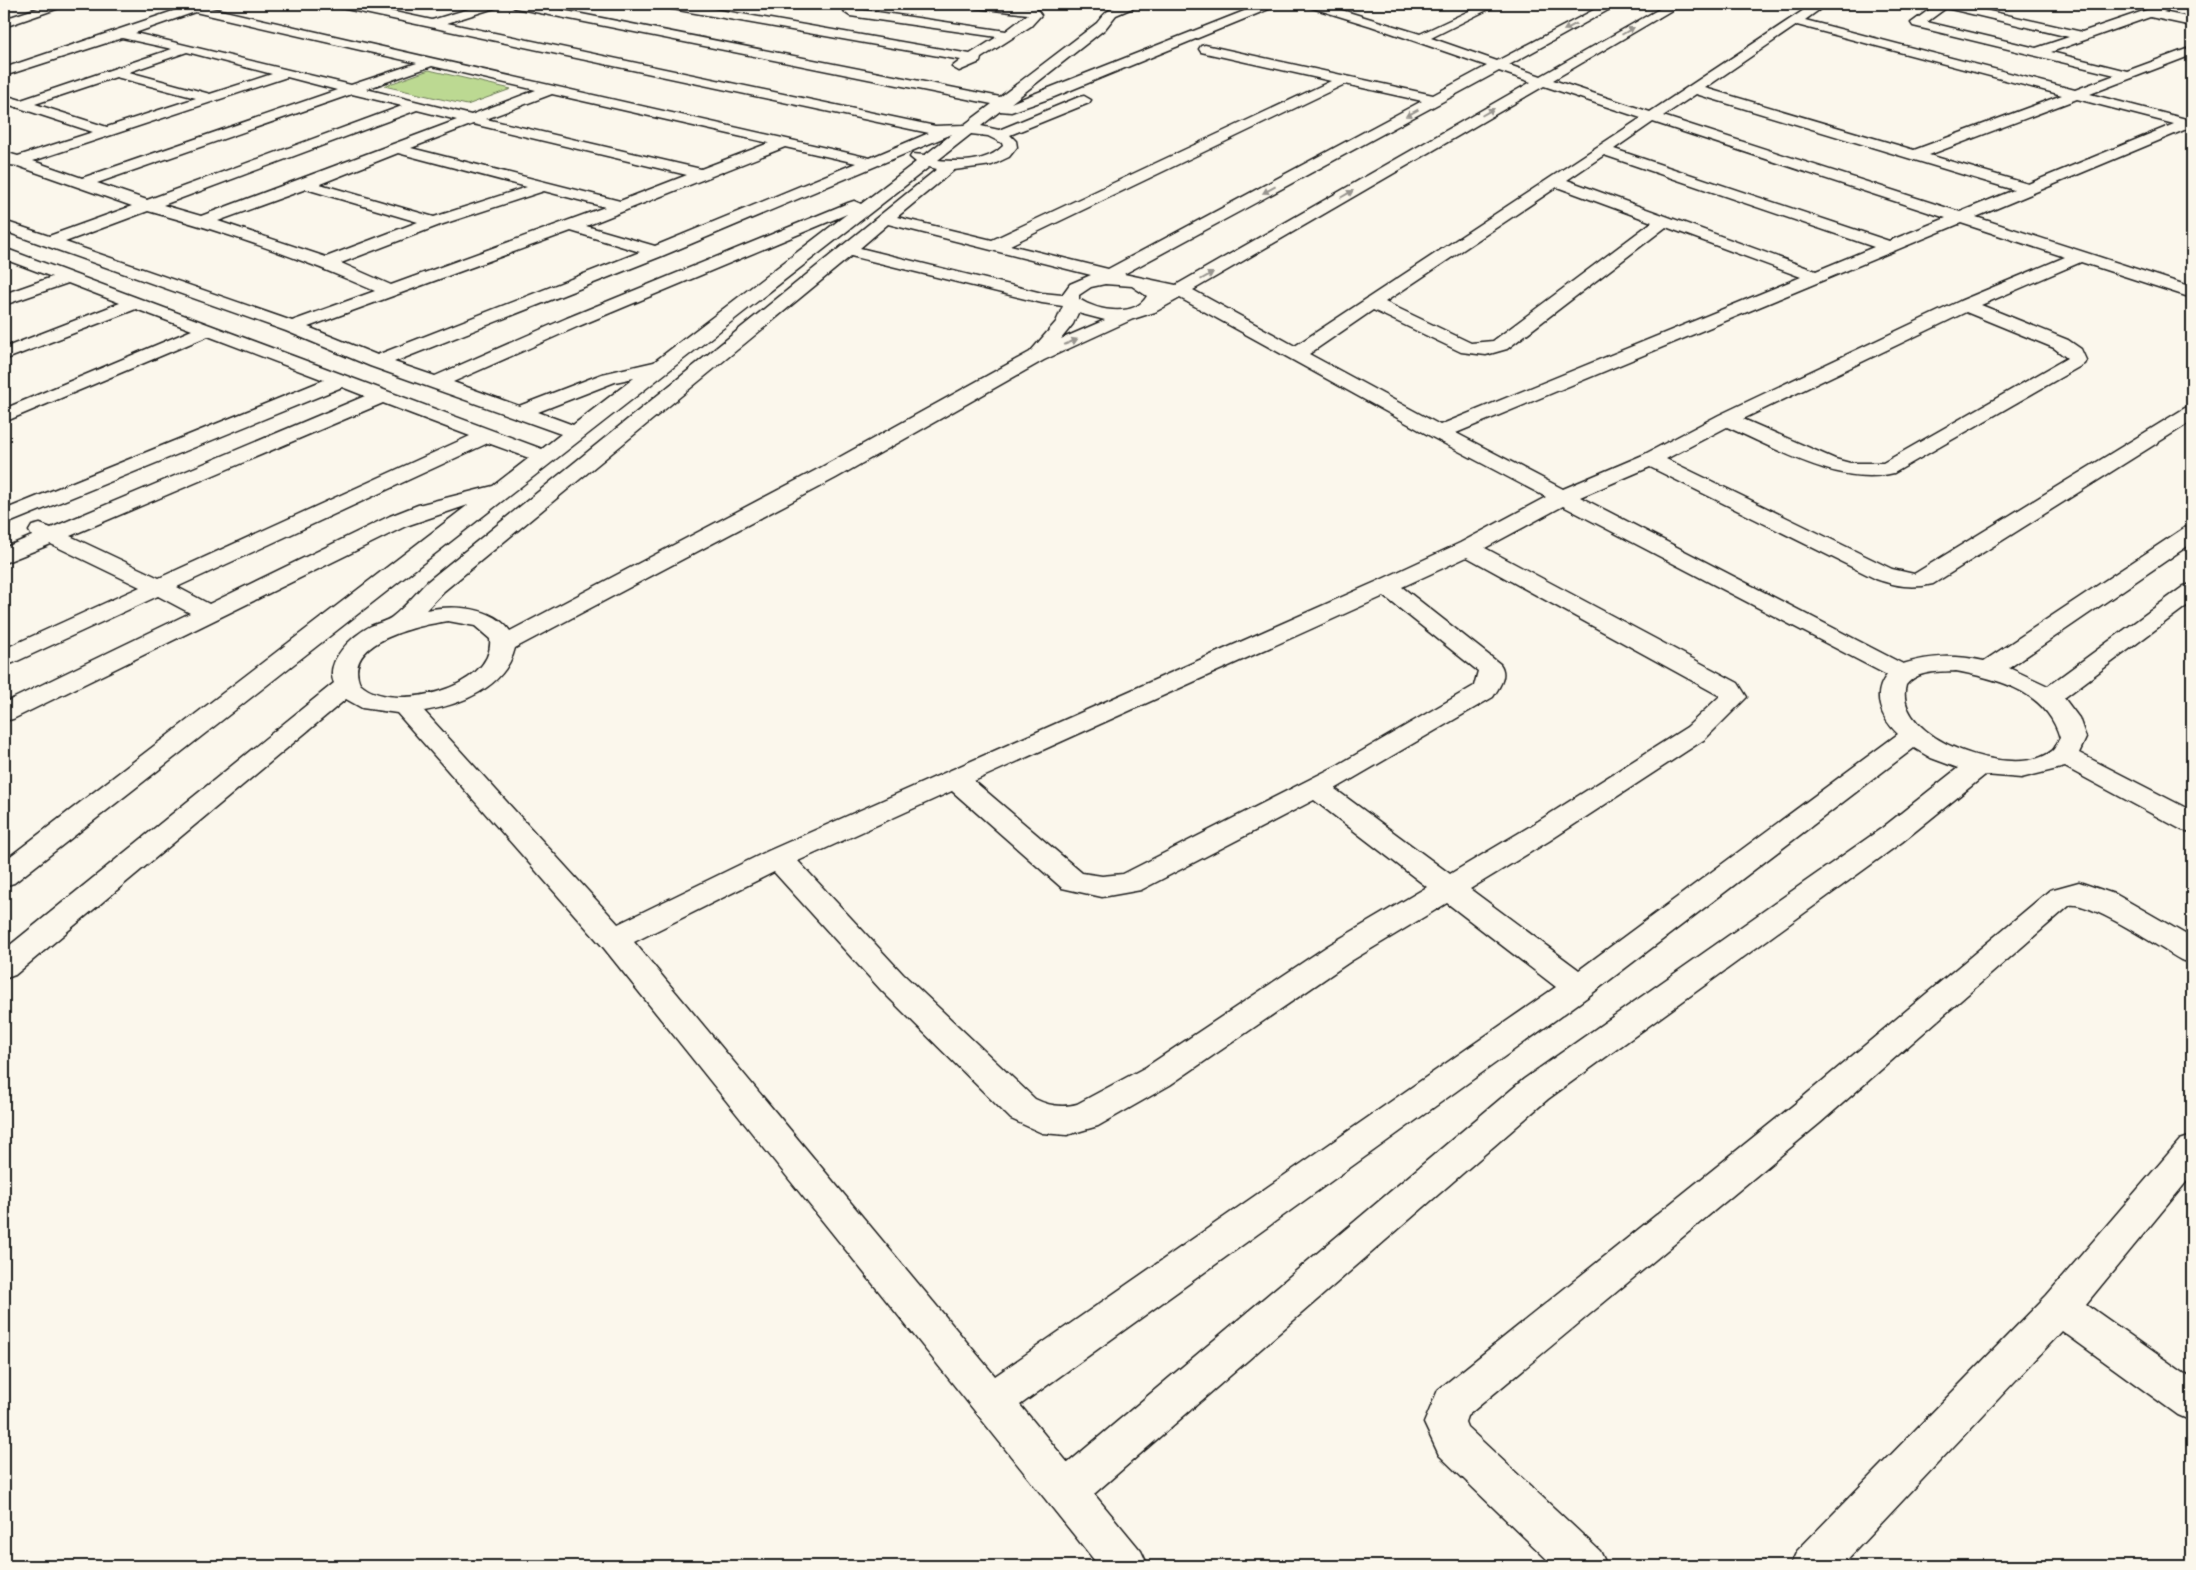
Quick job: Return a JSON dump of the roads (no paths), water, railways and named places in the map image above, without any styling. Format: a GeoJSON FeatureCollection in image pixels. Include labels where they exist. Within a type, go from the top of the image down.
{"type":"FeatureCollection","features":[{"type":"Feature","properties":{"kind":"street"},"geometry":{"type":"LineString","coordinates":[[4,23],[62,4]]}},
{"type":"Feature","properties":{"kind":"street"},"geometry":{"type":"LineString","coordinates":[[341,4],[936,130],[959,130],[999,135],[1009,141],[1010,147],[1006,153],[984,162],[951,165],[926,162],[904,155],[885,156]]}},
{"type":"Feature","properties":{"kind":"street"},"geometry":{"type":"LineString","coordinates":[[432,24],[497,4]]}},
{"type":"Feature","properties":{"kind":"street"},"geometry":{"type":"LineString","coordinates":[[515,4],[924,86],[992,108],[1049,94],[1272,4]]}},
{"type":"Feature","properties":{"kind":"street"},"geometry":{"type":"LineString","coordinates":[[673,4],[740,18],[975,59]]}},
{"type":"Feature","properties":{"kind":"street"},"geometry":{"type":"LineString","coordinates":[[807,30],[870,4]]}},
{"type":"Feature","properties":{"kind":"street"},"geometry":{"type":"LineString","coordinates":[[976,4],[1032,11],[1045,4]]}},
{"type":"Feature","properties":{"kind":"street"},"geometry":{"type":"LineString","coordinates":[[4,876],[926,162],[959,130],[992,108],[1101,26],[1112,12],[1133,4]]}},
{"type":"Feature","properties":{"kind":"street"},"geometry":{"type":"LineString","coordinates":[[1294,12],[1312,4],[2192,293]]}},
{"type":"Feature","properties":{"kind":"street"},"geometry":{"type":"LineString","coordinates":[[1420,39],[1493,4]]}},
{"type":"Feature","properties":{"kind":"street"},"geometry":{"type":"LineString","coordinates":[[1037,356],[1064,324],[1072,303],[1070,296],[1073,290],[1091,281],[1110,275],[1613,4]]}},
{"type":"Feature","properties":{"kind":"street"},"geometry":{"type":"LineString","coordinates":[[504,644],[828,474],[1037,356],[1144,310],[1181,291],[1676,4]]}},
{"type":"Feature","properties":{"kind":"street"},"geometry":{"type":"LineString","coordinates":[[1296,354],[1821,4]]}},
{"type":"Feature","properties":{"kind":"street"},"geometry":{"type":"LineString","coordinates":[[1882,44],[1944,4],[2082,36]]}},
{"type":"Feature","properties":{"kind":"street"},"geometry":{"type":"LineString","coordinates":[[2038,52],[2175,4]]}},
{"type":"Feature","properties":{"kind":"street"},"geometry":{"type":"LineString","coordinates":[[4,72],[200,6],[378,50],[870,162]]}},
{"type":"Feature","properties":{"kind":"street"},"geometry":{"type":"LineString","coordinates":[[572,14],[590,7]]}},
{"type":"Feature","properties":{"kind":"street"},"geometry":{"type":"LineString","coordinates":[[688,40],[768,7]]}},
{"type":"Feature","properties":{"kind":"street"},"geometry":{"type":"LineString","coordinates":[[924,86],[975,59],[1032,19],[1034,15],[1032,11]]}},
{"type":"Feature","properties":{"kind":"street"},"geometry":{"type":"LineString","coordinates":[[2150,13],[2192,22]]}},
{"type":"Feature","properties":{"kind":"street"},"geometry":{"type":"LineString","coordinates":[[841,15],[1008,35]]}},
{"type":"Feature","properties":{"kind":"street"},"geometry":{"type":"LineString","coordinates":[[1795,22],[2190,124]]}},
{"type":"Feature","properties":{"kind":"street"},"geometry":{"type":"LineString","coordinates":[[1917,23],[2129,75]]}},
{"type":"Feature","properties":{"kind":"street"},"geometry":{"type":"LineString","coordinates":[[422,36],[448,28]]}},
{"type":"Feature","properties":{"kind":"street"},"geometry":{"type":"LineString","coordinates":[[121,34],[186,48],[348,90],[702,174]]}},
{"type":"Feature","properties":{"kind":"street"},"geometry":{"type":"LineString","coordinates":[[378,50],[404,42]]}},
{"type":"Feature","properties":{"kind":"street"},"geometry":{"type":"LineString","coordinates":[[1223,42],[1201,51],[1435,100]]}},
{"type":"Feature","properties":{"kind":"street"},"geometry":{"type":"LineString","coordinates":[[22,104],[186,48]]}},
{"type":"Feature","properties":{"kind":"street"},"geometry":{"type":"LineString","coordinates":[[1914,155],[2192,51]]}},
{"type":"Feature","properties":{"kind":"street"},"geometry":{"type":"LineString","coordinates":[[742,61],[759,54]]}},
{"type":"Feature","properties":{"kind":"street"},"geometry":{"type":"LineString","coordinates":[[83,183],[432,62]]}},
{"type":"Feature","properties":{"kind":"street"},"geometry":{"type":"LineString","coordinates":[[114,72],[210,98]]}},
{"type":"Feature","properties":{"kind":"street"},"geometry":{"type":"LineString","coordinates":[[672,89],[715,72]]}},
{"type":"Feature","properties":{"kind":"street"},"geometry":{"type":"LineString","coordinates":[[4,166],[284,74]]}},
{"type":"Feature","properties":{"kind":"street"},"geometry":{"type":"LineString","coordinates":[[992,247],[1343,80]]}},
{"type":"Feature","properties":{"kind":"street"},"geometry":{"type":"LineString","coordinates":[[202,221],[305,184],[469,119],[552,89]]}},
{"type":"Feature","properties":{"kind":"street"},"geometry":{"type":"LineString","coordinates":[[1695,89],[2028,189]]}},
{"type":"Feature","properties":{"kind":"street"},"geometry":{"type":"LineString","coordinates":[[999,135],[1098,94]]}},
{"type":"Feature","properties":{"kind":"street"},"geometry":{"type":"LineString","coordinates":[[4,98],[108,132]]}},
{"type":"Feature","properties":{"kind":"street"},"geometry":{"type":"LineString","coordinates":[[629,107],[646,100]]}},
{"type":"Feature","properties":{"kind":"street"},"geometry":{"type":"LineString","coordinates":[[49,242],[415,106]]}},
{"type":"Feature","properties":{"kind":"street"},"geometry":{"type":"LineString","coordinates":[[1439,432],[2190,124]]}},
{"type":"Feature","properties":{"kind":"street"},"geometry":{"type":"LineString","coordinates":[[377,362],[656,252],[885,156],[959,130]]}},
{"type":"Feature","properties":{"kind":"street"},"geometry":{"type":"LineString","coordinates":[[292,327],[570,226],[786,142]]}},
{"type":"Feature","properties":{"kind":"street"},"geometry":{"type":"LineString","coordinates":[[398,148],[541,187],[620,206]]}},
{"type":"Feature","properties":{"kind":"street"},"geometry":{"type":"LineString","coordinates":[[1604,150],[1890,247]]}},
{"type":"Feature","properties":{"kind":"street"},"geometry":{"type":"LineString","coordinates":[[4,156],[148,206],[202,221],[326,263],[390,291]]}},
{"type":"Feature","properties":{"kind":"street"},"geometry":{"type":"LineString","coordinates":[[400,623],[436,586],[951,165]]}},
{"type":"Feature","properties":{"kind":"street"},"geometry":{"type":"LineString","coordinates":[[1556,181],[1817,277]]}},
{"type":"Feature","properties":{"kind":"street"},"geometry":{"type":"LineString","coordinates":[[305,184],[434,222]]}},
{"type":"Feature","properties":{"kind":"street"},"geometry":{"type":"LineString","coordinates":[[326,263],[434,222],[541,187]]}},
{"type":"Feature","properties":{"kind":"street"},"geometry":{"type":"LineString","coordinates":[[436,383],[573,322],[886,193]]}},
{"type":"Feature","properties":{"kind":"street"},"geometry":{"type":"LineString","coordinates":[[848,250],[1042,298],[1072,303],[1086,312],[1098,314],[1126,315],[1144,310],[1155,301],[1156,296],[1153,290],[1139,283],[886,219]]}},
{"type":"Feature","properties":{"kind":"street"},"geometry":{"type":"LineString","coordinates":[[1372,303],[1468,348],[1486,349],[1500,345],[1664,221]]}},
{"type":"Feature","properties":{"kind":"street"},"geometry":{"type":"LineString","coordinates":[[4,226],[292,327],[377,362],[576,433]]}},
{"type":"Feature","properties":{"kind":"street"},"geometry":{"type":"LineString","coordinates":[[570,226],[656,252]]}},
{"type":"Feature","properties":{"kind":"street"},"geometry":{"type":"LineString","coordinates":[[4,253],[545,457]]}},
{"type":"Feature","properties":{"kind":"street"},"geometry":{"type":"LineString","coordinates":[[614,939],[778,858],[956,780],[1468,548],[1563,497],[1650,459],[1726,419],[1966,305],[2079,257]]}},
{"type":"Feature","properties":{"kind":"street"},"geometry":{"type":"LineString","coordinates":[[4,300],[68,277]]}},
{"type":"Feature","properties":{"kind":"street"},"geometry":{"type":"LineString","coordinates":[[1091,281],[1112,279],[1181,291],[1439,432],[1902,673]]}},
{"type":"Feature","properties":{"kind":"street"},"geometry":{"type":"LineString","coordinates":[[4,354],[136,303]]}},
{"type":"Feature","properties":{"kind":"street"},"geometry":{"type":"LineString","coordinates":[[1726,419],[1828,463],[1849,469],[1887,469],[2077,360],[2074,354],[2061,344],[1966,305]]}},
{"type":"Feature","properties":{"kind":"street"},"geometry":{"type":"LineString","coordinates":[[4,416],[208,330]]}},
{"type":"Feature","properties":{"kind":"street"},"geometry":{"type":"LineString","coordinates":[[518,413],[609,378],[663,366]]}},
{"type":"Feature","properties":{"kind":"street"},"geometry":{"type":"LineString","coordinates":[[7,514],[340,381]]}},
{"type":"Feature","properties":{"kind":"street"},"geometry":{"type":"LineString","coordinates":[[4,556],[382,396]]}},
{"type":"Feature","properties":{"kind":"street"},"geometry":{"type":"LineString","coordinates":[[1650,459],[1884,574],[1902,581],[1918,581],[1925,579],[2192,412]]}},
{"type":"Feature","properties":{"kind":"street"},"geometry":{"type":"LineString","coordinates":[[4,658],[486,436]]}},
{"type":"Feature","properties":{"kind":"street"},"geometry":{"type":"LineString","coordinates":[[4,713],[398,521],[426,510],[504,488]]}},
{"type":"Feature","properties":{"kind":"street"},"geometry":{"type":"LineString","coordinates":[[7,514],[48,537],[160,587],[210,614]]}},
{"type":"Feature","properties":{"kind":"street"},"geometry":{"type":"LineString","coordinates":[[1990,669],[2192,533]]}},
{"type":"Feature","properties":{"kind":"street"},"geometry":{"type":"LineString","coordinates":[[778,858],[892,982],[1023,1109],[1042,1119],[1067,1121],[1086,1116],[1158,1076],[1340,953],[1540,834],[1696,733],[1734,697],[1729,690],[1468,548]]}},
{"type":"Feature","properties":{"kind":"street"},"geometry":{"type":"LineString","coordinates":[[956,780],[1072,881],[1090,887],[1112,887],[1131,883],[1316,788],[1484,691],[1490,681],[1491,669],[1386,586]]}},
{"type":"Feature","properties":{"kind":"street"},"geometry":{"type":"LineString","coordinates":[[2048,698],[2192,591]]}},
{"type":"Feature","properties":{"kind":"street"},"geometry":{"type":"LineString","coordinates":[[440,615],[470,616],[487,622],[499,632],[504,644],[501,658],[490,673],[473,686],[451,696],[424,704],[375,704],[357,697],[346,686],[343,673],[347,659],[366,641],[400,623],[440,615]]}},
{"type":"Feature","properties":{"kind":"street"},"geometry":{"type":"LineString","coordinates":[[1956,663],[1990,669],[2020,681],[2048,698],[2066,717],[2073,738],[2064,756],[2049,764],[2029,768],[1980,765],[1943,752],[1914,735],[1897,717],[1889,700],[1891,685],[1902,673],[1933,664],[1956,663]]}},
{"type":"Feature","properties":{"kind":"street"},"geometry":{"type":"LineString","coordinates":[[4,967],[346,686]]}},
{"type":"Feature","properties":{"kind":"street"},"geometry":{"type":"LineString","coordinates":[[404,705],[614,939],[1126,1566]]}},
{"type":"Feature","properties":{"kind":"street"},"geometry":{"type":"LineString","coordinates":[[991,1402],[1579,987],[1914,735]]}},
{"type":"Feature","properties":{"kind":"street"},"geometry":{"type":"LineString","coordinates":[[2064,756],[2192,823]]}},
{"type":"Feature","properties":{"kind":"street"},"geometry":{"type":"LineString","coordinates":[[1065,1492],[1536,1089],[1892,835],[1980,765]]}},
{"type":"Feature","properties":{"kind":"street"},"geometry":{"type":"LineString","coordinates":[[1316,788],[1450,887],[1579,987]]}},
{"type":"Feature","properties":{"kind":"street"},"geometry":{"type":"LineString","coordinates":[[1585,1566],[1454,1441],[1444,1422],[1452,1404],[1808,1114],[2061,896],[2079,893],[2106,903],[2192,952]]}},
{"type":"Feature","properties":{"kind":"street"},"geometry":{"type":"LineString","coordinates":[[1812,1566],[2060,1306],[2192,1150]]}},
{"type":"Feature","properties":{"kind":"street"},"geometry":{"type":"LineString","coordinates":[[2060,1306],[2192,1402]]}}]}
